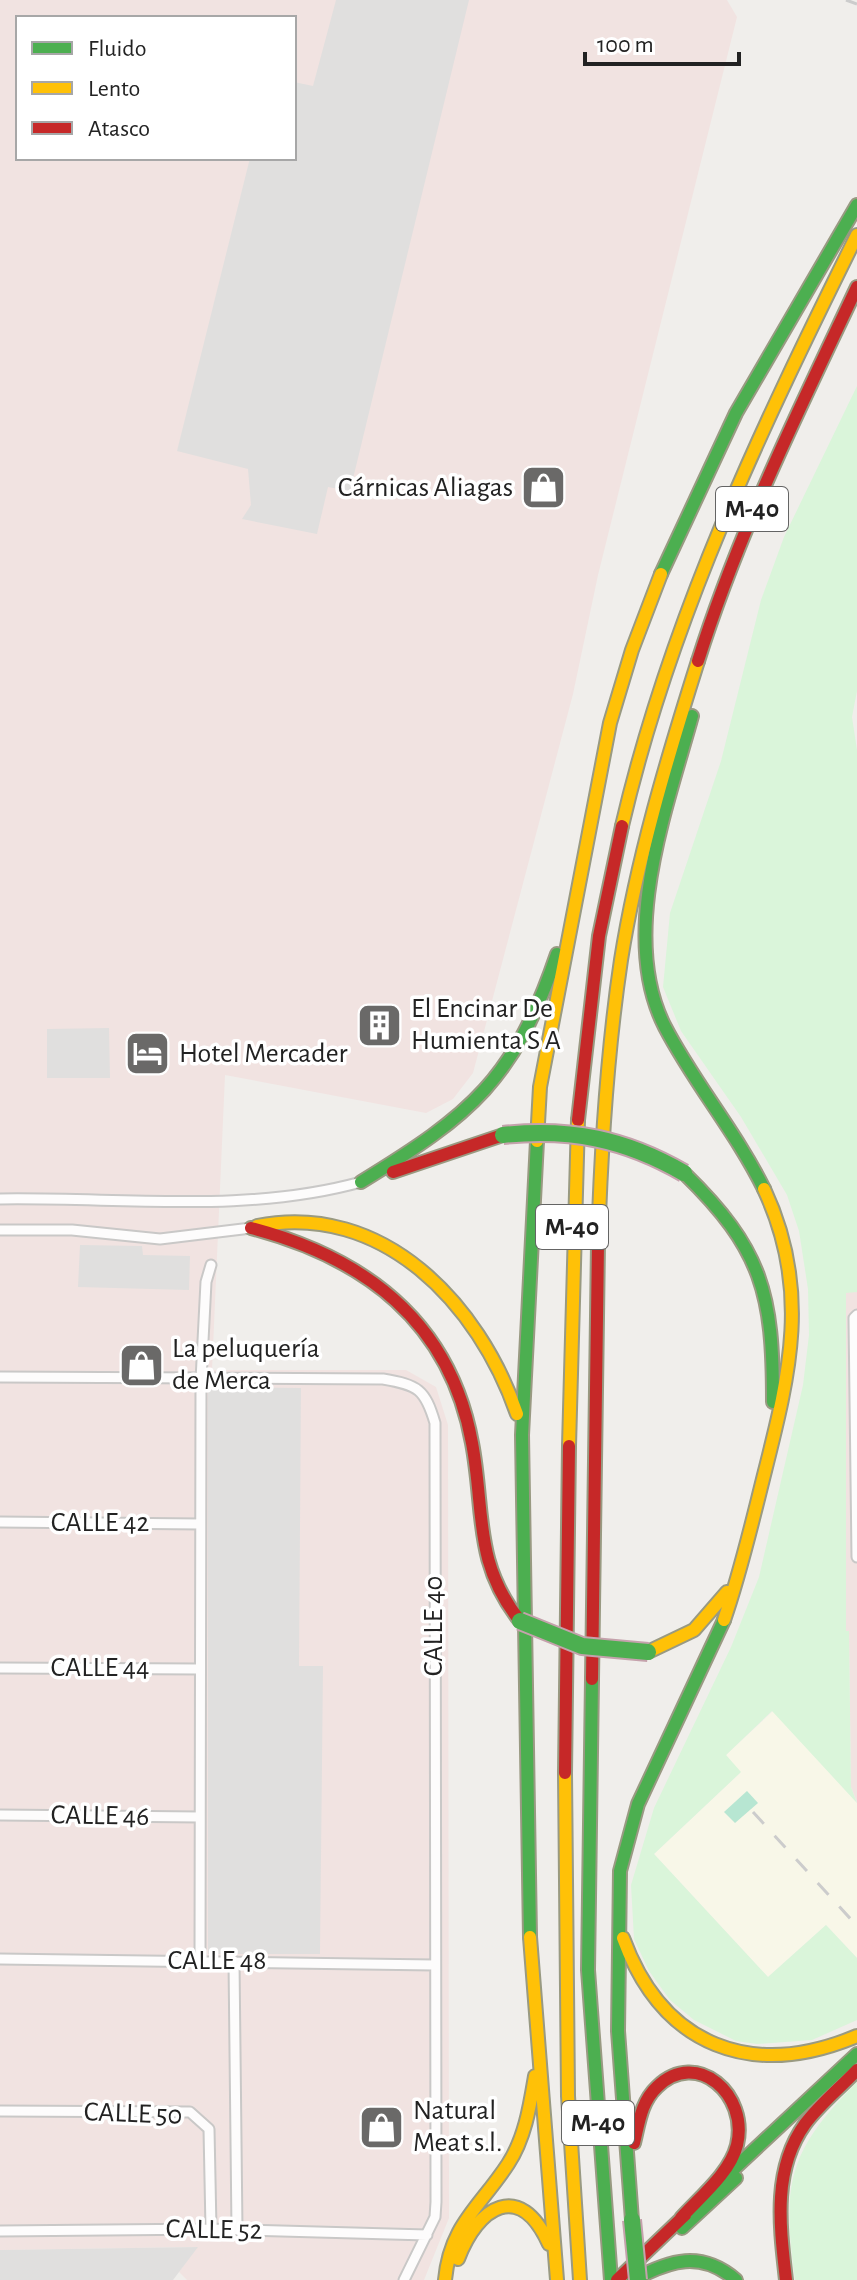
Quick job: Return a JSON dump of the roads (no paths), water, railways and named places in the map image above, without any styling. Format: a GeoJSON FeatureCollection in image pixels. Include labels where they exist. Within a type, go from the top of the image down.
{"type":"FeatureCollection","features":[{"type":"Feature","properties":{"kind":"main road"},"geometry":{"type":"LineString","coordinates":[[557,2273],[530,1931],[527,1567],[522,1435],[540,1087],[586,861],[610,723],[662,572],[736,413],[857,205]]}},
{"type":"Feature","properties":{"kind":"main road","name":"M-40"},"geometry":{"type":"LineString","coordinates":[[579,2274],[562,1989],[571,1284],[574,1176],[586,1033],[615,854],[659,688],[698,576],[733,491],[857,235]]}},
{"type":"Feature","properties":{"kind":"main road","name":"M-40"},"geometry":{"type":"LineString","coordinates":[[611,2280],[588,1970],[600,1178],[621,960],[641,858],[662,776],[722,586],[787,434],[857,287]]}},
{"type":"Feature","properties":{"kind":"main road"},"geometry":{"type":"LineString","coordinates":[[787,434],[857,311]]}},
{"type":"Feature","properties":{"kind":"main road"},"geometry":{"type":"LineString","coordinates":[[633,2280],[632,2220],[617,2044],[616,1908],[622,1855],[639,1806],[715,1644],[739,1576],[773,1439],[793,1340],[792,1277],[778,1215],[753,1163],[661,1023],[646,961],[650,899],[662,837],[722,586]]}},
{"type":"Feature","properties":{"kind":"main road"},"geometry":{"type":"LineString","coordinates":[[361,1182],[470,1111],[513,1060],[541,1006],[586,861]]}},
{"type":"Feature","properties":{"kind":"main road"},"geometry":{"type":"LineString","coordinates":[[361,1182],[503,1135],[541,1130],[596,1133],[647,1150],[684,1173],[722,1207],[750,1249],[768,1297],[774,1346],[773,1439]]}},
{"type":"Feature","properties":{"kind":"main road"},"geometry":{"type":"LineString","coordinates":[[251,1228],[306,1220],[345,1229],[383,1246],[425,1273],[488,1343],[510,1386],[522,1435]]}},
{"type":"Feature","properties":{"kind":"main road"},"geometry":{"type":"LineString","coordinates":[[251,1228],[295,1236],[345,1261],[396,1297],[440,1350],[464,1402],[487,1570],[503,1603],[520,1621],[580,1648],[611,1653],[648,1652],[676,1643],[703,1625],[739,1576]]}},
{"type":"Feature","properties":{"kind":"main road"},"geometry":{"type":"LineString","coordinates":[[616,1908],[627,1955],[639,1982],[654,2002],[698,2038],[730,2051],[765,2056],[823,2050],[857,2036]]}},
{"type":"Feature","properties":{"kind":"main road"},"geometry":{"type":"LineString","coordinates":[[445,2280],[454,2234],[508,2164],[528,2117],[539,2051]]}},
{"type":"Feature","properties":{"kind":"main road"},"geometry":{"type":"LineString","coordinates":[[617,2280],[857,2054]]}},
{"type":"Feature","properties":{"kind":"main road"},"geometry":{"type":"LineString","coordinates":[[633,2280],[857,2063]]}},
{"type":"Feature","properties":{"kind":"main road"},"geometry":{"type":"LineString","coordinates":[[786,2280],[780,2203],[787,2156],[804,2124],[857,2070]]}},
{"type":"Feature","properties":{"kind":"main road"},"geometry":{"type":"LineString","coordinates":[[630,2193],[636,2119],[642,2102],[667,2077],[683,2072],[702,2074],[731,2094],[740,2111],[739,2139],[726,2165],[681,2218]]}},
{"type":"Feature","properties":{"kind":"main road"},"geometry":{"type":"LineString","coordinates":[[456,2280],[462,2244],[471,2225],[499,2207],[514,2205],[531,2212],[544,2228],[557,2273]]}},
{"type":"Feature","properties":{"kind":"main road"},"geometry":{"type":"LineString","coordinates":[[633,2280],[665,2262],[687,2258],[706,2259],[736,2280]]}},
{"type":"Feature","properties":{"kind":"street"},"geometry":{"type":"LineString","coordinates":[[0,1199],[262,1199],[315,1195],[361,1182]]}},
{"type":"Feature","properties":{"kind":"street"},"geometry":{"type":"LineString","coordinates":[[0,1230],[72,1230],[160,1239],[251,1228]]}},
{"type":"Feature","properties":{"kind":"street"},"geometry":{"type":"LineString","coordinates":[[200,1961],[201,1380],[206,1282],[211,1265]]}},
{"type":"Feature","properties":{"kind":"street"},"geometry":{"type":"LineString","coordinates":[[857,1315],[854,1318],[857,1557]]}},
{"type":"Feature","properties":{"kind":"street","name":"CALLE 40"},"geometry":{"type":"LineString","coordinates":[[0,1377],[383,1379],[411,1384],[428,1399],[435,1423],[436,2202],[435,2217],[404,2280]]}},
{"type":"Feature","properties":{"kind":"street","name":"CALLE 42"},"geometry":{"type":"LineString","coordinates":[[0,1522],[200,1524]]}},
{"type":"Feature","properties":{"kind":"street","name":"CALLE 44"},"geometry":{"type":"LineString","coordinates":[[0,1668],[200,1669]]}},
{"type":"Feature","properties":{"kind":"street","name":"CALLE 46"},"geometry":{"type":"LineString","coordinates":[[0,1815],[199,1817]]}},
{"type":"Feature","properties":{"kind":"street","name":"CALLE 48"},"geometry":{"type":"LineString","coordinates":[[0,1959],[434,1965]]}},
{"type":"Feature","properties":{"kind":"street"},"geometry":{"type":"LineString","coordinates":[[234,1961],[237,2230]]}},
{"type":"Feature","properties":{"kind":"street","name":"CALLE 50"},"geometry":{"type":"LineString","coordinates":[[0,2111],[190,2112],[209,2129],[211,2229]]}},
{"type":"Feature","properties":{"kind":"street","name":"CALLE 52"},"geometry":{"type":"LineString","coordinates":[[0,2231],[211,2229],[427,2235]]}},
{"type":"Feature","properties":{"kind":"railway"},"geometry":{"type":"LineString","coordinates":[[846,0],[857,4]]}},
{"type":"Feature","properties":{"kind":"railway"},"geometry":{"type":"LineString","coordinates":[[753,1812],[857,1926]]}},
{"type":"Feature","properties":{"kind":"place","name":"Cárnicas Aliagas"},"geometry":{"type":"Point","coordinates":[544,488]}},
{"type":"Feature","properties":{"kind":"place","name":"El Encinar De Humienta S A"},"geometry":{"type":"Point","coordinates":[380,1025]}},
{"type":"Feature","properties":{"kind":"place","name":"Hotel Mercader"},"geometry":{"type":"Point","coordinates":[148,1054]}},
{"type":"Feature","properties":{"kind":"place","name":"La peluquería de Merca"},"geometry":{"type":"Point","coordinates":[141,1365]}},
{"type":"Feature","properties":{"kind":"place","name":"Natural Meat s.l."},"geometry":{"type":"Point","coordinates":[382,2127]}}]}
